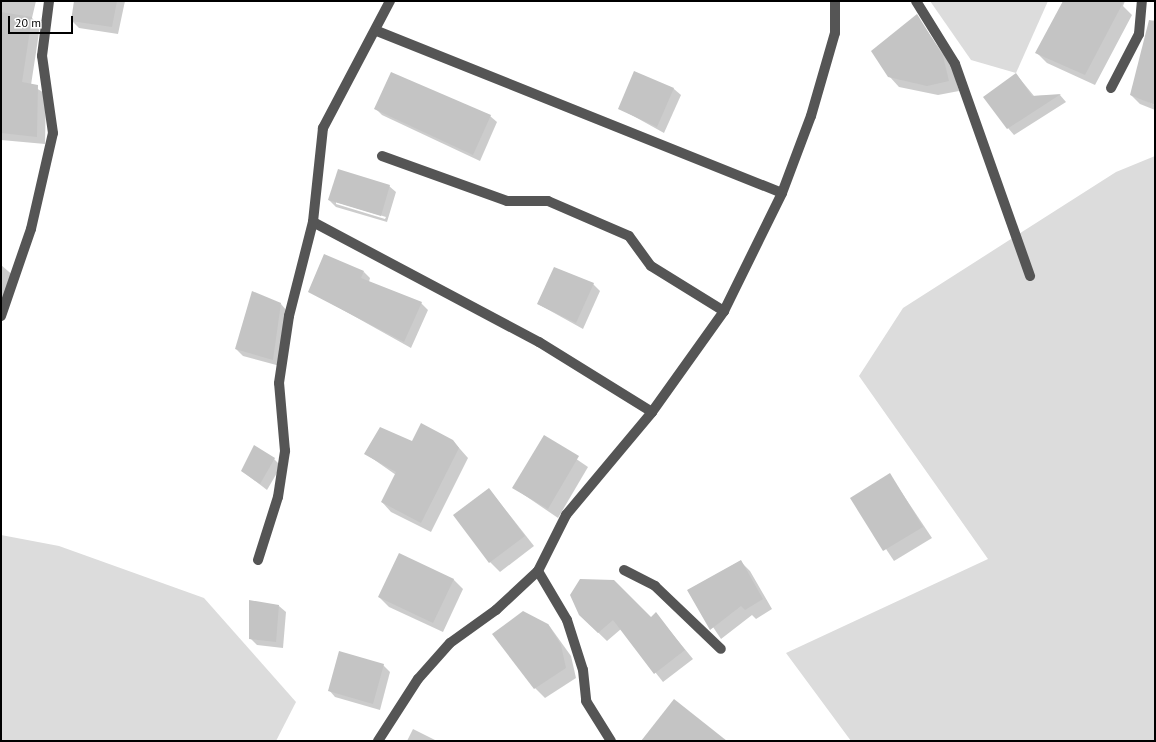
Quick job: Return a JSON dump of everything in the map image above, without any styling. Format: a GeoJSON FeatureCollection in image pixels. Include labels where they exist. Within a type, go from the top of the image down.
{"type":"FeatureCollection","features":[{"type":"Feature","properties":{"kind":"street"},"geometry":{"type":"LineString","coordinates":[[1,316],[31,229],[53,133],[42,56],[49,1]]}},
{"type":"Feature","properties":{"kind":"street"},"geometry":{"type":"LineString","coordinates":[[258,560],[278,497],[285,451],[278,383],[290,316],[313,222],[323,128],[377,31],[390,1]]}},
{"type":"Feature","properties":{"kind":"street"},"geometry":{"type":"LineString","coordinates":[[378,741],[418,678],[450,643],[496,610],[538,571],[566,515],[652,412],[724,311],[782,194],[811,116],[835,32],[835,1]]}},
{"type":"Feature","properties":{"kind":"street"},"geometry":{"type":"LineString","coordinates":[[916,1],[955,64],[1030,276]]}},
{"type":"Feature","properties":{"kind":"street"},"geometry":{"type":"LineString","coordinates":[[1112,88],[1138,34],[1142,1]]}},
{"type":"Feature","properties":{"kind":"street"},"geometry":{"type":"LineString","coordinates":[[377,31],[782,194]]}},
{"type":"Feature","properties":{"kind":"street"},"geometry":{"type":"LineString","coordinates":[[382,156],[507,201],[548,201],[629,236],[651,266],[724,311]]}},
{"type":"Feature","properties":{"kind":"street"},"geometry":{"type":"LineString","coordinates":[[313,222],[539,342],[652,412]]}},
{"type":"Feature","properties":{"kind":"street"},"geometry":{"type":"LineString","coordinates":[[624,570],[655,586],[721,649]]}},
{"type":"Feature","properties":{"kind":"street"},"geometry":{"type":"LineString","coordinates":[[538,571],[567,620],[583,670],[586,701],[612,741]]}},
{"type":"Feature","properties":{"kind":"shaded area"},"geometry":{"type":"Polygon","coordinates":[[[930,1],[1048,1],[1016,73],[971,60],[930,1]]]}},
{"type":"Feature","properties":{"kind":"shaded area"},"geometry":{"type":"Polygon","coordinates":[[[1155,156],[1155,741],[851,741],[786,653],[988,559],[859,376],[903,308],[1116,172],[1155,156]]]}},
{"type":"Feature","properties":{"kind":"shaded area"},"geometry":{"type":"Polygon","coordinates":[[[1,535],[59,546],[204,598],[296,702],[276,741],[1,741],[1,535]]]}},
{"type":"Feature","properties":{"kind":"building"},"geometry":{"type":"Polygon","coordinates":[[[74,1],[117,1],[112,27],[71,21],[74,1]]]}},
{"type":"Feature","properties":{"kind":"building"},"geometry":{"type":"Polygon","coordinates":[[[1063,1],[1124,1],[1085,75],[1035,53],[1063,1]]]}},
{"type":"Feature","properties":{"kind":"building"},"geometry":{"type":"Polygon","coordinates":[[[1,12],[32,17],[22,82],[38,85],[37,137],[1,133],[1,12]]]}},
{"type":"Feature","properties":{"kind":"building"},"geometry":{"type":"Polygon","coordinates":[[[917,14],[943,56],[949,81],[927,86],[888,77],[871,51],[917,14]]]}},
{"type":"Feature","properties":{"kind":"building"},"geometry":{"type":"Polygon","coordinates":[[[1149,20],[1155,21],[1155,105],[1130,95],[1149,20]]]}},
{"type":"Feature","properties":{"kind":"building"},"geometry":{"type":"Polygon","coordinates":[[[634,71],[674,88],[657,127],[618,109],[634,71]]]}},
{"type":"Feature","properties":{"kind":"building"},"geometry":{"type":"Polygon","coordinates":[[[391,72],[491,115],[473,155],[374,109],[391,72]]]}},
{"type":"Feature","properties":{"kind":"building"},"geometry":{"type":"Polygon","coordinates":[[[1016,73],[1032,96],[1061,94],[1007,129],[983,97],[1016,73]]]}},
{"type":"Feature","properties":{"kind":"building"},"geometry":{"type":"Polygon","coordinates":[[[338,169],[390,185],[381,216],[328,200],[338,169]]]}},
{"type":"Feature","properties":{"kind":"building"},"geometry":{"type":"Polygon","coordinates":[[[324,254],[364,271],[361,278],[422,302],[404,342],[308,292],[324,254]]]}},
{"type":"Feature","properties":{"kind":"building"},"geometry":{"type":"Polygon","coordinates":[[[554,267],[594,283],[576,323],[537,304],[554,267]]]}},
{"type":"Feature","properties":{"kind":"building"},"geometry":{"type":"Polygon","coordinates":[[[252,291],[281,303],[273,360],[235,349],[252,291]]]}},
{"type":"Feature","properties":{"kind":"building"},"geometry":{"type":"Polygon","coordinates":[[[421,423],[453,440],[459,448],[421,523],[381,502],[396,472],[364,454],[380,427],[412,441],[421,423]]]}},
{"type":"Feature","properties":{"kind":"building"},"geometry":{"type":"Polygon","coordinates":[[[544,435],[579,456],[548,509],[512,488],[544,435]]]}},
{"type":"Feature","properties":{"kind":"building"},"geometry":{"type":"Polygon","coordinates":[[[254,445],[275,458],[260,484],[241,471],[254,445]]]}},
{"type":"Feature","properties":{"kind":"building"},"geometry":{"type":"Polygon","coordinates":[[[890,473],[923,527],[883,551],[850,498],[890,473]]]}},
{"type":"Feature","properties":{"kind":"building"},"geometry":{"type":"Polygon","coordinates":[[[489,488],[525,536],[489,563],[453,515],[489,488]]]}},
{"type":"Feature","properties":{"kind":"building"},"geometry":{"type":"Polygon","coordinates":[[[399,553],[454,579],[433,623],[378,597],[399,553]]]}},
{"type":"Feature","properties":{"kind":"building"},"geometry":{"type":"Polygon","coordinates":[[[741,560],[763,599],[745,610],[741,606],[710,630],[687,590],[741,560]]]}},
{"type":"Feature","properties":{"kind":"building"},"geometry":{"type":"Polygon","coordinates":[[[580,579],[614,580],[651,617],[656,612],[685,650],[654,674],[613,620],[598,633],[579,615],[570,595],[580,579]]]}},
{"type":"Feature","properties":{"kind":"building"},"geometry":{"type":"Polygon","coordinates":[[[249,600],[279,605],[276,642],[249,639],[249,600]]]}},
{"type":"Feature","properties":{"kind":"building"},"geometry":{"type":"Polygon","coordinates":[[[523,611],[548,624],[561,645],[566,668],[534,689],[492,634],[523,611]]]}},
{"type":"Feature","properties":{"kind":"building"},"geometry":{"type":"Polygon","coordinates":[[[339,651],[384,664],[373,704],[328,691],[339,651]]]}},
{"type":"Feature","properties":{"kind":"building"},"geometry":{"type":"Polygon","coordinates":[[[674,699],[727,741],[641,741],[674,699]]]}}]}
